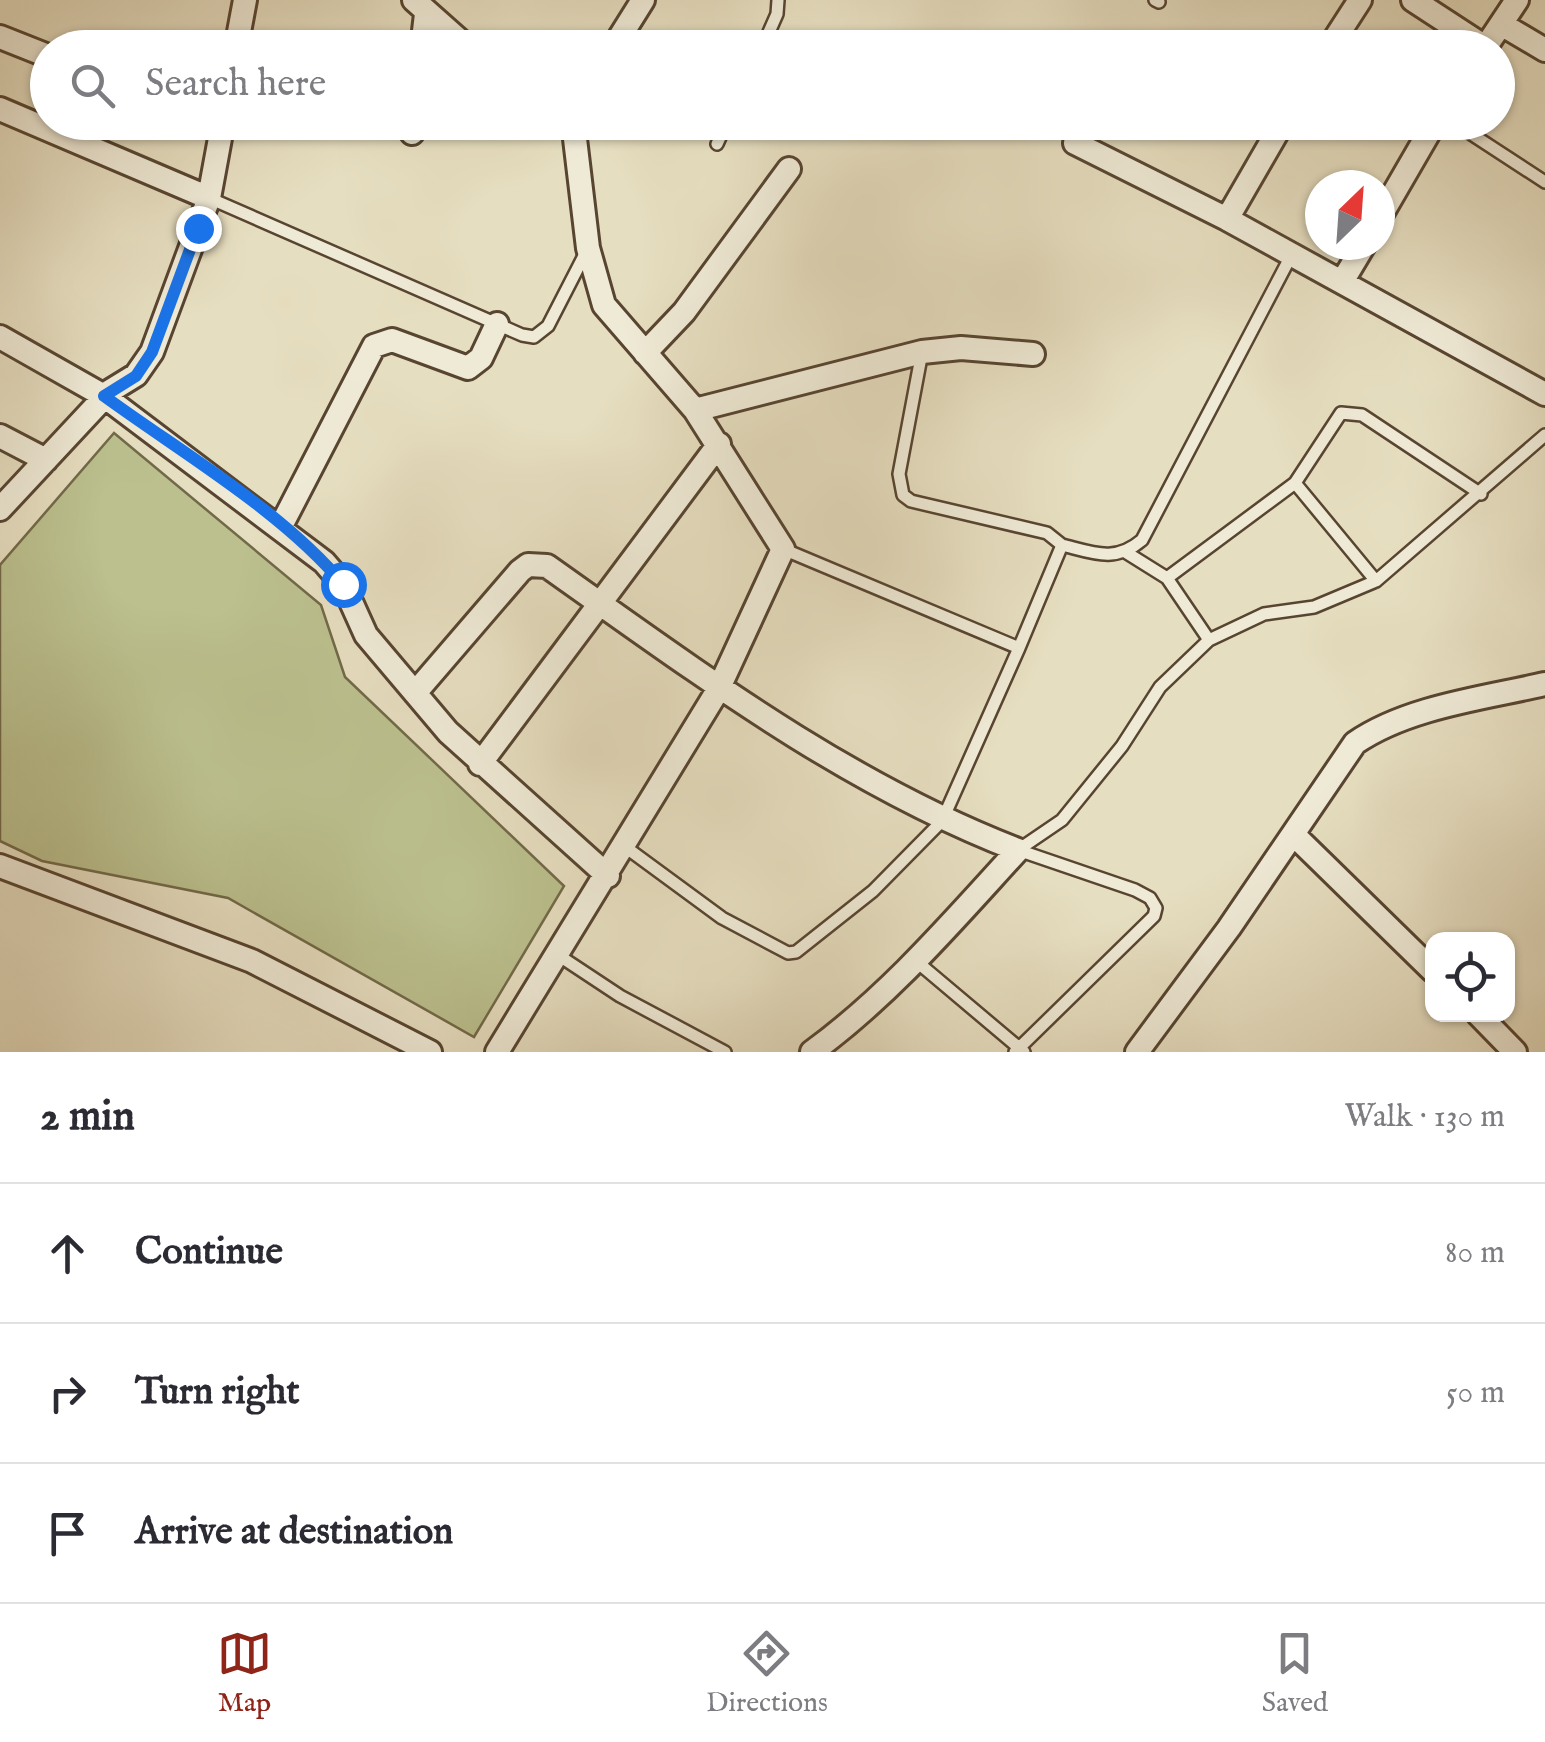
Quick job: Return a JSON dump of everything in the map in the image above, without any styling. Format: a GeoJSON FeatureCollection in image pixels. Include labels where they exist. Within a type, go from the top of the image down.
{"type":"FeatureCollection","features":[{"type":"Feature","properties":{"kind":"street"},"geometry":{"type":"LineString","coordinates":[[239,30],[245,0]]}},
{"type":"Feature","properties":{"kind":"street"},"geometry":{"type":"LineString","coordinates":[[625,30],[643,0]]}},
{"type":"Feature","properties":{"kind":"street"},"geometry":{"type":"LineString","coordinates":[[1341,30],[1360,0]]}},
{"type":"Feature","properties":{"kind":"street"},"geometry":{"type":"LineString","coordinates":[[1414,0],[1459,30]]}},
{"type":"Feature","properties":{"kind":"street"},"geometry":{"type":"LineString","coordinates":[[1497,30],[1517,0]]}},
{"type":"Feature","properties":{"kind":"street"},"geometry":{"type":"LineString","coordinates":[[420,7],[447,30]]}},
{"type":"Feature","properties":{"kind":"street"},"geometry":{"type":"LineString","coordinates":[[1501,24],[1511,30]]}},
{"type":"Feature","properties":{"kind":"street"},"geometry":{"type":"LineString","coordinates":[[1515,32],[1545,50]]}},
{"type":"Feature","properties":{"kind":"street"},"geometry":{"type":"LineString","coordinates":[[0,36],[30,48]]}},
{"type":"Feature","properties":{"kind":"street"},"geometry":{"type":"LineString","coordinates":[[0,109],[30,122]]}},
{"type":"Feature","properties":{"kind":"street"},"geometry":{"type":"LineString","coordinates":[[73,140],[210,198]]}},
{"type":"Feature","properties":{"kind":"street"},"geometry":{"type":"LineString","coordinates":[[0,509],[104,396],[136,376],[152,352],[210,198],[218,140]]}},
{"type":"Feature","properties":{"kind":"street"},"geometry":{"type":"LineString","coordinates":[[497,1052],[608,876],[718,690],[783,549],[695,410],[604,305],[588,248],[575,140]]}},
{"type":"Feature","properties":{"kind":"street"},"geometry":{"type":"LineString","coordinates":[[1227,219],[1272,140]]}},
{"type":"Feature","properties":{"kind":"street"},"geometry":{"type":"LineString","coordinates":[[1395,192],[1426,140]]}},
{"type":"Feature","properties":{"kind":"street"},"geometry":{"type":"LineString","coordinates":[[1075,143],[1227,219],[1545,394]]}},
{"type":"Feature","properties":{"kind":"street"},"geometry":{"type":"LineString","coordinates":[[645,352],[684,312],[789,169]]}},
{"type":"Feature","properties":{"kind":"street"},"geometry":{"type":"LineString","coordinates":[[1342,282],[1355,260]]}},
{"type":"Feature","properties":{"kind":"street"},"geometry":{"type":"LineString","coordinates":[[281,526],[374,346],[392,340],[468,368],[481,358],[497,324]]}},
{"type":"Feature","properties":{"kind":"street"},"geometry":{"type":"LineString","coordinates":[[0,337],[104,396],[324,562],[343,584],[366,635],[415,693],[480,764],[608,876]]}},
{"type":"Feature","properties":{"kind":"street"},"geometry":{"type":"LineString","coordinates":[[695,410],[922,352],[961,348],[1032,354]]}},
{"type":"Feature","properties":{"kind":"street"},"geometry":{"type":"LineString","coordinates":[[0,436],[46,460]]}},
{"type":"Feature","properties":{"kind":"street"},"geometry":{"type":"LineString","coordinates":[[480,764],[719,444]]}},
{"type":"Feature","properties":{"kind":"street"},"geometry":{"type":"LineString","coordinates":[[415,693],[528,566],[548,566],[718,690],[942,820],[1018,850],[916,961],[853,1022],[812,1052]]}},
{"type":"Feature","properties":{"kind":"street"},"geometry":{"type":"LineString","coordinates":[[1137,1052],[1294,835],[1340,762],[1374,730],[1545,684]]}},
{"type":"Feature","properties":{"kind":"street"},"geometry":{"type":"LineString","coordinates":[[1294,835],[1425,963]]}},
{"type":"Feature","properties":{"kind":"street"},"geometry":{"type":"LineString","coordinates":[[0,866],[252,961],[430,1052]]}},
{"type":"Feature","properties":{"kind":"street"},"geometry":{"type":"LineString","coordinates":[[1486,1022],[1515,1052]]}},
{"type":"Feature","properties":{"kind":"lane"},"geometry":{"type":"LineString","coordinates":[[770,30],[778,14],[778,0]]}},
{"type":"Feature","properties":{"kind":"lane"},"geometry":{"type":"LineString","coordinates":[[717,144],[719,140]]}},
{"type":"Feature","properties":{"kind":"lane"},"geometry":{"type":"LineString","coordinates":[[1481,140],[1545,182]]}},
{"type":"Feature","properties":{"kind":"lane"},"geometry":{"type":"LineString","coordinates":[[210,198],[522,335],[542,334],[588,248]]}},
{"type":"Feature","properties":{"kind":"lane"},"geometry":{"type":"LineString","coordinates":[[922,352],[899,474],[902,495],[910,502],[1047,533],[1062,545],[1110,557],[1127,553],[1142,540],[1292,254]]}},
{"type":"Feature","properties":{"kind":"lane"},"geometry":{"type":"LineString","coordinates":[[1167,578],[1296,483],[1332,422],[1350,410],[1481,494]]}},
{"type":"Feature","properties":{"kind":"lane"},"geometry":{"type":"LineString","coordinates":[[1018,850],[1062,820],[1122,746],[1160,687],[1209,640],[1264,614],[1314,607],[1376,581],[1545,435]]}},
{"type":"Feature","properties":{"kind":"lane"},"geometry":{"type":"LineString","coordinates":[[1296,483],[1376,581]]}},
{"type":"Feature","properties":{"kind":"lane"},"geometry":{"type":"LineString","coordinates":[[624,846],[722,918],[788,953],[796,952],[874,890],[942,820],[1062,545]]}},
{"type":"Feature","properties":{"kind":"lane"},"geometry":{"type":"LineString","coordinates":[[783,549],[1019,648]]}},
{"type":"Feature","properties":{"kind":"lane"},"geometry":{"type":"LineString","coordinates":[[1127,553],[1167,578],[1209,640]]}},
{"type":"Feature","properties":{"kind":"lane"},"geometry":{"type":"LineString","coordinates":[[916,961],[1019,1051],[1154,916],[1156,908],[1150,898],[1135,890],[1018,850]]}},
{"type":"Feature","properties":{"kind":"lane"},"geometry":{"type":"LineString","coordinates":[[558,955],[620,996],[725,1052]]}},
{"type":"Feature","properties":{"kind":"green space"},"geometry":{"type":"Polygon","coordinates":[[[114,433],[321,605],[345,677],[564,886],[474,1037],[228,898],[42,861],[0,841],[0,565],[114,433]]]}},
{"type":"Feature","properties":{"kind":"route"},"geometry":{"type":"LineString","coordinates":[[198,228],[145,365],[136,376],[104,396],[281,526],[324,562],[343,584]]}}]}
